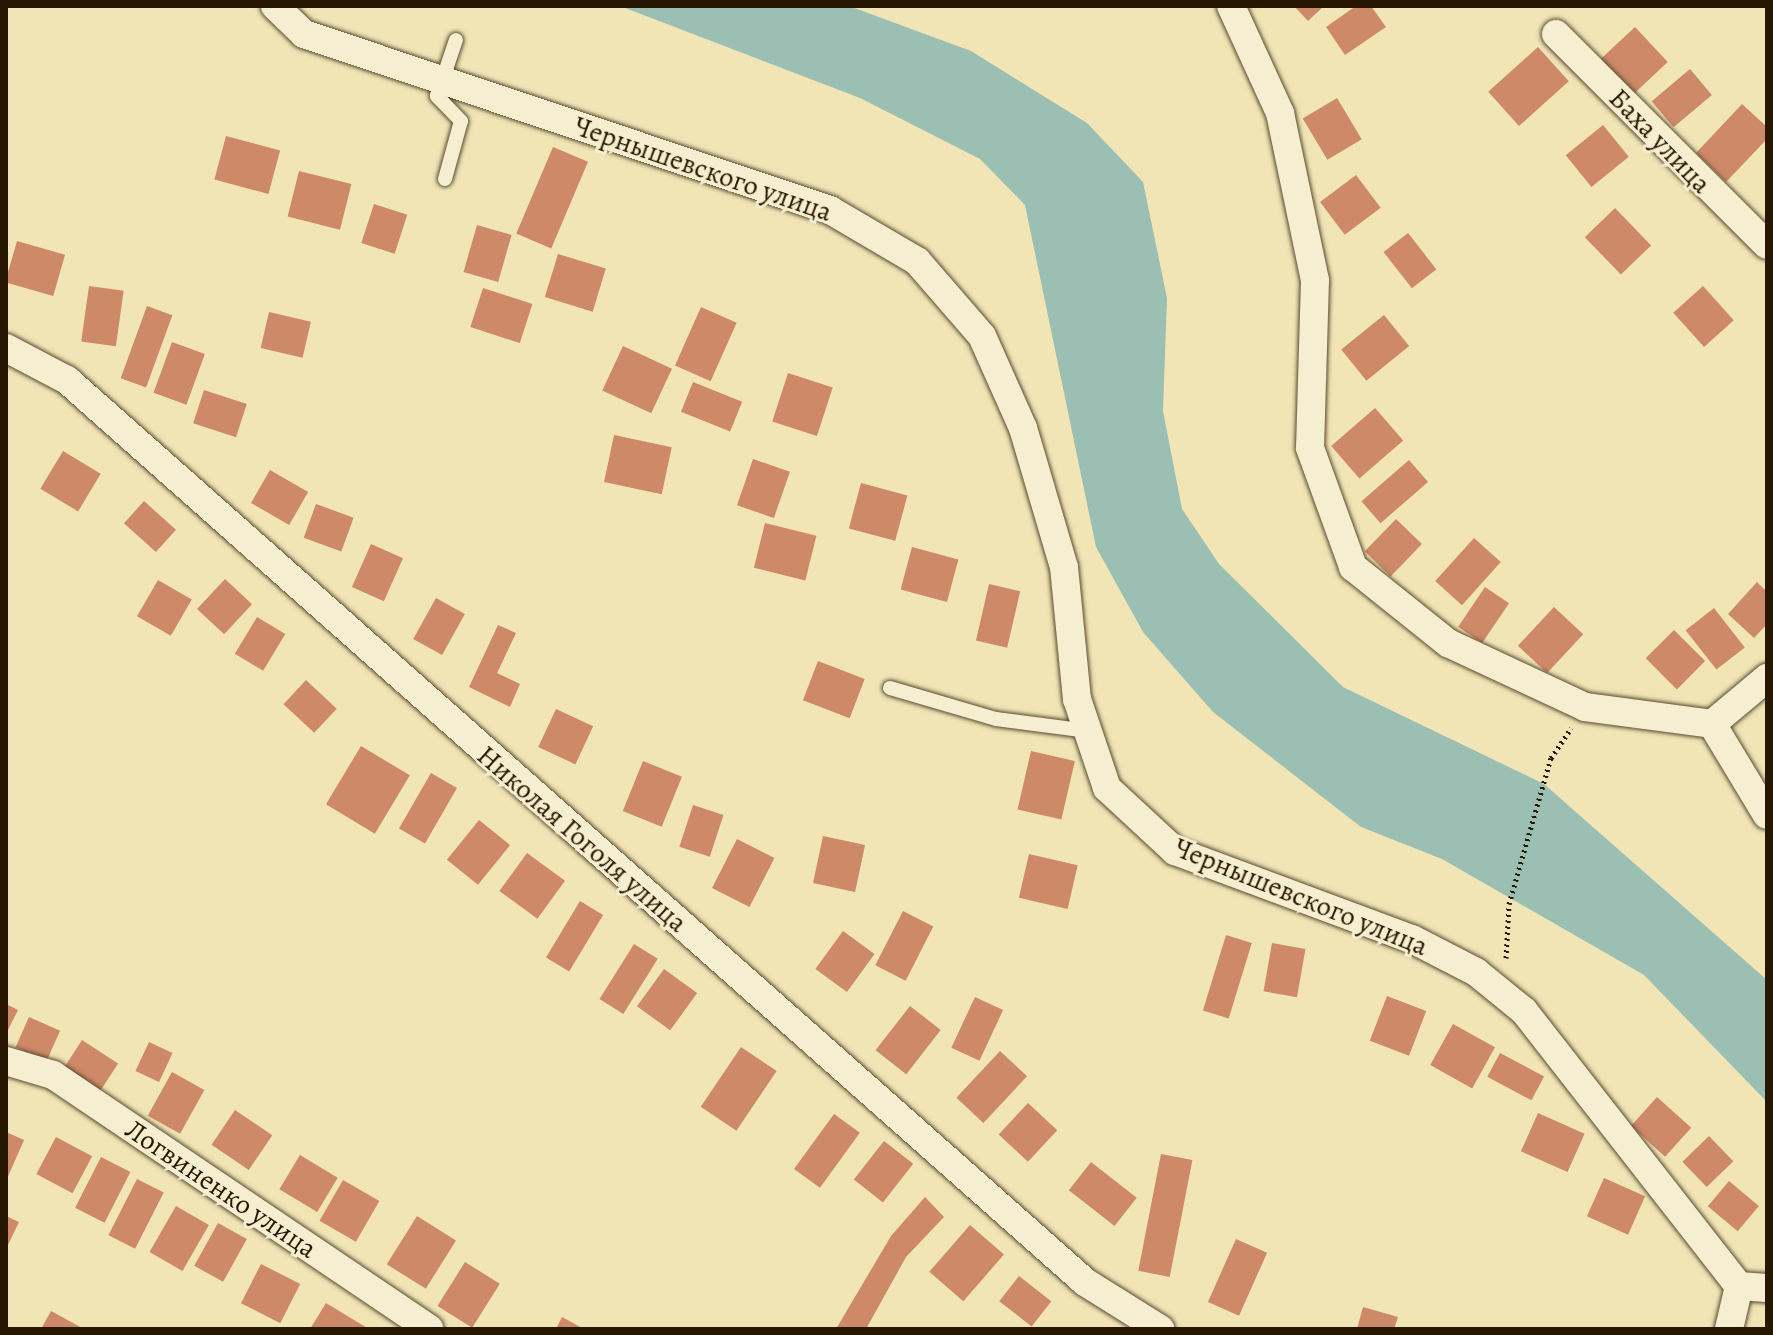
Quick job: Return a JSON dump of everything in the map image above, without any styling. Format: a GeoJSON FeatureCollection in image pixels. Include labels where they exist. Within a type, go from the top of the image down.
{"type":"FeatureCollection","features":[{"type":"Feature","properties":{"kind":"street","name":"Чернышевского улица"},"geometry":{"type":"LineString","coordinates":[[275,6],[304,34],[830,210],[917,261],[982,336],[1023,428],[1064,567],[1077,699],[1107,788],[1175,851],[1412,939],[1507,997],[1753,1287]]}},
{"type":"Feature","properties":{"kind":"street"},"geometry":{"type":"LineString","coordinates":[[1231,6],[1280,113],[1315,280],[1310,448],[1353,567],[1448,643],[1529,685],[1585,707],[1712,724],[1767,678]]}},
{"type":"Feature","properties":{"kind":"street","name":"Баха улица"},"geometry":{"type":"LineString","coordinates":[[1556,34],[1767,245]]}},
{"type":"Feature","properties":{"kind":"street","name":"Николая Гоголя улица"},"geometry":{"type":"LineString","coordinates":[[6,348],[67,380],[1073,1271],[1160,1329]]}},
{"type":"Feature","properties":{"kind":"street"},"geometry":{"type":"LineString","coordinates":[[1712,724],[1767,815]]}},
{"type":"Feature","properties":{"kind":"street","name":"Логвиненко улица"},"geometry":{"type":"LineString","coordinates":[[6,1061],[53,1075],[429,1329]]}},
{"type":"Feature","properties":{"kind":"street"},"geometry":{"type":"LineString","coordinates":[[1729,1329],[1753,1287]]}},
{"type":"Feature","properties":{"kind":"lane"},"geometry":{"type":"LineString","coordinates":[[445,179],[462,131],[437,96],[456,40]]}},
{"type":"Feature","properties":{"kind":"lane"},"geometry":{"type":"LineString","coordinates":[[890,688],[996,719],[1088,731]]}},
{"type":"Feature","properties":{"kind":"path"},"geometry":{"type":"LineString","coordinates":[[1507,997],[1509,904],[1551,758]]}},
{"type":"Feature","properties":{"kind":"water"},"geometry":{"type":"Polygon","coordinates":[[[620,6],[849,6],[971,51],[1087,123],[1143,182],[1167,298],[1163,411],[1182,509],[1219,564],[1343,687],[1544,784],[1767,980],[1767,1102],[1644,975],[1442,859],[1361,827],[1213,712],[1143,632],[1096,547],[1025,205],[980,159],[860,98],[620,6]]]}},
{"type":"Feature","properties":{"kind":"building"},"geometry":{"type":"Polygon","coordinates":[[[1294,6],[1324,6],[1308,21],[1294,6]]]}},
{"type":"Feature","properties":{"kind":"building"},"geometry":{"type":"Polygon","coordinates":[[[1356,6],[1371,6],[1386,27],[1345,55],[1326,27],[1356,6]]]}},
{"type":"Feature","properties":{"kind":"building"},"geometry":{"type":"Polygon","coordinates":[[[1635,27],[1668,62],[1633,94],[1601,59],[1635,27]]]}},
{"type":"Feature","properties":{"kind":"building"},"geometry":{"type":"Polygon","coordinates":[[[1538,47],[1569,81],[1519,126],[1488,92],[1538,47]]]}},
{"type":"Feature","properties":{"kind":"building"},"geometry":{"type":"Polygon","coordinates":[[[1690,69],[1712,95],[1674,127],[1652,101],[1690,69]]]}},
{"type":"Feature","properties":{"kind":"building"},"geometry":{"type":"Polygon","coordinates":[[[1337,98],[1362,139],[1327,160],[1303,119],[1337,98]]]}},
{"type":"Feature","properties":{"kind":"building"},"geometry":{"type":"Polygon","coordinates":[[[1742,104],[1767,127],[1767,139],[1726,182],[1696,153],[1742,104]]]}},
{"type":"Feature","properties":{"kind":"building"},"geometry":{"type":"Polygon","coordinates":[[[1603,125],[1629,157],[1591,187],[1566,155],[1603,125]]]}},
{"type":"Feature","properties":{"kind":"building"},"geometry":{"type":"Polygon","coordinates":[[[226,136],[280,150],[268,194],[214,179],[226,136]]]}},
{"type":"Feature","properties":{"kind":"building"},"geometry":{"type":"Polygon","coordinates":[[[553,147],[588,162],[551,248],[516,234],[553,147]]]}},
{"type":"Feature","properties":{"kind":"building"},"geometry":{"type":"Polygon","coordinates":[[[299,171],[351,184],[340,230],[288,217],[299,171]]]}},
{"type":"Feature","properties":{"kind":"building"},"geometry":{"type":"Polygon","coordinates":[[[1356,175],[1381,208],[1345,235],[1320,202],[1356,175]]]}},
{"type":"Feature","properties":{"kind":"building"},"geometry":{"type":"Polygon","coordinates":[[[374,204],[407,215],[395,254],[361,243],[374,204]]]}},
{"type":"Feature","properties":{"kind":"building"},"geometry":{"type":"Polygon","coordinates":[[[1615,208],[1651,245],[1621,275],[1585,237],[1615,208]]]}},
{"type":"Feature","properties":{"kind":"building"},"geometry":{"type":"Polygon","coordinates":[[[477,225],[512,235],[498,282],[463,272],[477,225]]]}},
{"type":"Feature","properties":{"kind":"building"},"geometry":{"type":"Polygon","coordinates":[[[1408,233],[1436,269],[1412,288],[1384,252],[1408,233]]]}},
{"type":"Feature","properties":{"kind":"building"},"geometry":{"type":"Polygon","coordinates":[[[17,241],[65,255],[53,296],[6,283],[17,241]]]}},
{"type":"Feature","properties":{"kind":"building"},"geometry":{"type":"Polygon","coordinates":[[[558,254],[606,269],[593,312],[545,297],[558,254]]]}},
{"type":"Feature","properties":{"kind":"building"},"geometry":{"type":"Polygon","coordinates":[[[89,286],[124,291],[116,346],[81,341],[89,286]]]}},
{"type":"Feature","properties":{"kind":"building"},"geometry":{"type":"Polygon","coordinates":[[[1703,286],[1734,320],[1704,347],[1673,313],[1703,286]]]}},
{"type":"Feature","properties":{"kind":"building"},"geometry":{"type":"Polygon","coordinates":[[[483,288],[532,304],[520,343],[470,327],[483,288]]]}},
{"type":"Feature","properties":{"kind":"building"},"geometry":{"type":"Polygon","coordinates":[[[147,306],[172,315],[146,388],[121,378],[147,306]]]}},
{"type":"Feature","properties":{"kind":"building"},"geometry":{"type":"Polygon","coordinates":[[[701,307],[737,323],[711,381],[675,365],[701,307]]]}},
{"type":"Feature","properties":{"kind":"building"},"geometry":{"type":"Polygon","coordinates":[[[269,312],[311,322],[303,358],[261,348],[269,312]]]}},
{"type":"Feature","properties":{"kind":"building"},"geometry":{"type":"Polygon","coordinates":[[[1384,315],[1409,346],[1366,381],[1341,350],[1384,315]]]}},
{"type":"Feature","properties":{"kind":"building"},"geometry":{"type":"Polygon","coordinates":[[[172,342],[205,354],[186,405],[154,393],[172,342]]]}},
{"type":"Feature","properties":{"kind":"building"},"geometry":{"type":"Polygon","coordinates":[[[623,346],[672,369],[651,413],[602,390],[623,346]]]}},
{"type":"Feature","properties":{"kind":"building"},"geometry":{"type":"Polygon","coordinates":[[[788,373],[833,388],[817,436],[772,422],[788,373]]]}},
{"type":"Feature","properties":{"kind":"building"},"geometry":{"type":"Polygon","coordinates":[[[693,382],[742,402],[730,432],[681,412],[693,382]]]}},
{"type":"Feature","properties":{"kind":"building"},"geometry":{"type":"Polygon","coordinates":[[[204,390],[247,404],[236,437],[193,423],[204,390]]]}},
{"type":"Feature","properties":{"kind":"building"},"geometry":{"type":"Polygon","coordinates":[[[1375,408],[1403,440],[1359,479],[1331,446],[1375,408]]]}},
{"type":"Feature","properties":{"kind":"building"},"geometry":{"type":"Polygon","coordinates":[[[614,435],[672,447],[662,494],[604,482],[614,435]]]}},
{"type":"Feature","properties":{"kind":"building"},"geometry":{"type":"Polygon","coordinates":[[[63,451],[101,474],[78,511],[40,489],[63,451]]]}},
{"type":"Feature","properties":{"kind":"building"},"geometry":{"type":"Polygon","coordinates":[[[753,459],[790,472],[774,518],[737,505],[753,459]]]}},
{"type":"Feature","properties":{"kind":"building"},"geometry":{"type":"Polygon","coordinates":[[[1409,460],[1428,482],[1380,523],[1361,501],[1409,460]]]}},
{"type":"Feature","properties":{"kind":"building"},"geometry":{"type":"Polygon","coordinates":[[[270,470],[308,492],[289,525],[251,503],[270,470]]]}},
{"type":"Feature","properties":{"kind":"building"},"geometry":{"type":"Polygon","coordinates":[[[861,483],[907,495],[895,541],[849,528],[861,483]]]}},
{"type":"Feature","properties":{"kind":"building"},"geometry":{"type":"Polygon","coordinates":[[[144,501],[176,530],[156,552],[124,523],[144,501]]]}},
{"type":"Feature","properties":{"kind":"building"},"geometry":{"type":"Polygon","coordinates":[[[316,504],[354,518],[341,552],[304,538],[316,504]]]}},
{"type":"Feature","properties":{"kind":"building"},"geometry":{"type":"Polygon","coordinates":[[[1396,519],[1422,544],[1391,576],[1365,551],[1396,519]]]}},
{"type":"Feature","properties":{"kind":"building"},"geometry":{"type":"Polygon","coordinates":[[[765,523],[816,536],[805,580],[754,568],[765,523]]]}},
{"type":"Feature","properties":{"kind":"building"},"geometry":{"type":"Polygon","coordinates":[[[1474,538],[1501,562],[1462,605],[1435,581],[1474,538]]]}},
{"type":"Feature","properties":{"kind":"building"},"geometry":{"type":"Polygon","coordinates":[[[371,544],[403,558],[384,601],[352,587],[371,544]]]}},
{"type":"Feature","properties":{"kind":"building"},"geometry":{"type":"Polygon","coordinates":[[[912,547],[958,559],[947,602],[901,590],[912,547]]]}},
{"type":"Feature","properties":{"kind":"building"},"geometry":{"type":"Polygon","coordinates":[[[225,579],[252,604],[224,634],[197,609],[225,579]]]}},
{"type":"Feature","properties":{"kind":"building"},"geometry":{"type":"Polygon","coordinates":[[[158,580],[192,600],[171,636],[137,616],[158,580]]]}},
{"type":"Feature","properties":{"kind":"building"},"geometry":{"type":"Polygon","coordinates":[[[1757,582],[1767,592],[1767,624],[1754,638],[1728,614],[1757,582]]]}},
{"type":"Feature","properties":{"kind":"building"},"geometry":{"type":"Polygon","coordinates":[[[989,584],[1020,591],[1007,648],[976,641],[989,584]]]}},
{"type":"Feature","properties":{"kind":"building"},"geometry":{"type":"Polygon","coordinates":[[[1485,587],[1509,603],[1482,643],[1458,627],[1485,587]]]}},
{"type":"Feature","properties":{"kind":"building"},"geometry":{"type":"Polygon","coordinates":[[[436,598],[465,614],[442,655],[413,639],[436,598]]]}},
{"type":"Feature","properties":{"kind":"building"},"geometry":{"type":"Polygon","coordinates":[[[1554,607],[1583,634],[1547,673],[1518,646],[1554,607]]]}},
{"type":"Feature","properties":{"kind":"building"},"geometry":{"type":"Polygon","coordinates":[[[1714,608],[1745,647],[1716,670],[1686,630],[1714,608]]]}},
{"type":"Feature","properties":{"kind":"building"},"geometry":{"type":"Polygon","coordinates":[[[257,617],[285,634],[263,671],[235,654],[257,617]]]}},
{"type":"Feature","properties":{"kind":"building"},"geometry":{"type":"Polygon","coordinates":[[[498,625],[516,633],[497,673],[520,684],[510,707],[469,687],[498,625]]]}},
{"type":"Feature","properties":{"kind":"building"},"geometry":{"type":"Polygon","coordinates":[[[1674,630],[1705,661],[1677,689],[1646,658],[1674,630]]]}},
{"type":"Feature","properties":{"kind":"building"},"geometry":{"type":"Polygon","coordinates":[[[818,661],[865,679],[850,718],[803,700],[818,661]]]}},
{"type":"Feature","properties":{"kind":"building"},"geometry":{"type":"Polygon","coordinates":[[[306,680],[337,709],[314,733],[283,704],[306,680]]]}},
{"type":"Feature","properties":{"kind":"building"},"geometry":{"type":"Polygon","coordinates":[[[556,709],[593,726],[575,764],[538,747],[556,709]]]}},
{"type":"Feature","properties":{"kind":"building"},"geometry":{"type":"Polygon","coordinates":[[[361,746],[410,775],[375,834],[326,804],[361,746]]]}},
{"type":"Feature","properties":{"kind":"building"},"geometry":{"type":"Polygon","coordinates":[[[1031,751],[1075,761],[1061,820],[1018,809],[1031,751]]]}},
{"type":"Feature","properties":{"kind":"building"},"geometry":{"type":"Polygon","coordinates":[[[643,761],[682,777],[662,827],[623,811],[643,761]]]}},
{"type":"Feature","properties":{"kind":"building"},"geometry":{"type":"Polygon","coordinates":[[[431,773],[457,788],[425,843],[399,828],[431,773]]]}},
{"type":"Feature","properties":{"kind":"building"},"geometry":{"type":"Polygon","coordinates":[[[693,805],[723,815],[710,857],[679,847],[693,805]]]}},
{"type":"Feature","properties":{"kind":"building"},"geometry":{"type":"Polygon","coordinates":[[[479,820],[510,845],[478,885],[447,860],[479,820]]]}},
{"type":"Feature","properties":{"kind":"building"},"geometry":{"type":"Polygon","coordinates":[[[823,836],[865,845],[855,892],[813,883],[823,836]]]}},
{"type":"Feature","properties":{"kind":"building"},"geometry":{"type":"Polygon","coordinates":[[[737,839],[774,858],[749,907],[712,888],[737,839]]]}},
{"type":"Feature","properties":{"kind":"building"},"geometry":{"type":"Polygon","coordinates":[[[527,853],[565,881],[537,919],[499,891],[527,853]]]}},
{"type":"Feature","properties":{"kind":"building"},"geometry":{"type":"Polygon","coordinates":[[[1029,854],[1078,865],[1068,909],[1019,898],[1029,854]]]}},
{"type":"Feature","properties":{"kind":"building"},"geometry":{"type":"Polygon","coordinates":[[[580,901],[603,915],[569,971],[546,958],[580,901]]]}},
{"type":"Feature","properties":{"kind":"building"},"geometry":{"type":"Polygon","coordinates":[[[903,911],[933,926],[906,981],[875,965],[903,911]]]}},
{"type":"Feature","properties":{"kind":"building"},"geometry":{"type":"Polygon","coordinates":[[[843,931],[875,954],[847,992],[815,969],[843,931]]]}},
{"type":"Feature","properties":{"kind":"building"},"geometry":{"type":"Polygon","coordinates":[[[1226,935],[1252,943],[1229,1018],[1203,1011],[1226,935]]]}},
{"type":"Feature","properties":{"kind":"building"},"geometry":{"type":"Polygon","coordinates":[[[1272,943],[1305,949],[1297,997],[1263,991],[1272,943]]]}},
{"type":"Feature","properties":{"kind":"building"},"geometry":{"type":"Polygon","coordinates":[[[634,944],[658,959],[623,1014],[600,999],[634,944]]]}},
{"type":"Feature","properties":{"kind":"building"},"geometry":{"type":"Polygon","coordinates":[[[664,969],[697,993],[670,1030],[637,1006],[664,969]]]}},
{"type":"Feature","properties":{"kind":"building"},"geometry":{"type":"Polygon","coordinates":[[[1387,996],[1426,1011],[1409,1056],[1370,1041],[1387,996]]]}},
{"type":"Feature","properties":{"kind":"building"},"geometry":{"type":"Polygon","coordinates":[[[975,997],[1003,1010],[979,1061],[951,1048],[975,997]]]}},
{"type":"Feature","properties":{"kind":"building"},"geometry":{"type":"Polygon","coordinates":[[[6,1004],[18,1010],[6,1034],[6,1004]]]}},
{"type":"Feature","properties":{"kind":"building"},"geometry":{"type":"Polygon","coordinates":[[[910,1006],[941,1030],[906,1074],[876,1050],[910,1006]]]}},
{"type":"Feature","properties":{"kind":"building"},"geometry":{"type":"Polygon","coordinates":[[[29,1017],[60,1031],[47,1061],[16,1047],[29,1017]]]}},
{"type":"Feature","properties":{"kind":"building"},"geometry":{"type":"Polygon","coordinates":[[[1453,1024],[1495,1047],[1472,1088],[1430,1065],[1453,1024]]]}},
{"type":"Feature","properties":{"kind":"building"},"geometry":{"type":"Polygon","coordinates":[[[82,1040],[118,1063],[97,1096],[61,1073],[82,1040]]]}},
{"type":"Feature","properties":{"kind":"building"},"geometry":{"type":"Polygon","coordinates":[[[149,1042],[173,1053],[159,1082],[135,1071],[149,1042]]]}},
{"type":"Feature","properties":{"kind":"building"},"geometry":{"type":"Polygon","coordinates":[[[741,1047],[777,1071],[736,1131],[701,1107],[741,1047]]]}},
{"type":"Feature","properties":{"kind":"building"},"geometry":{"type":"Polygon","coordinates":[[[1000,1051],[1027,1076],[983,1123],[956,1098],[1000,1051]]]}},
{"type":"Feature","properties":{"kind":"building"},"geometry":{"type":"Polygon","coordinates":[[[1500,1053],[1544,1076],[1531,1100],[1487,1077],[1500,1053]]]}},
{"type":"Feature","properties":{"kind":"building"},"geometry":{"type":"Polygon","coordinates":[[[172,1072],[204,1090],[180,1134],[148,1116],[172,1072]]]}},
{"type":"Feature","properties":{"kind":"building"},"geometry":{"type":"Polygon","coordinates":[[[1657,1097],[1691,1128],[1665,1157],[1631,1126],[1657,1097]]]}},
{"type":"Feature","properties":{"kind":"building"},"geometry":{"type":"Polygon","coordinates":[[[1028,1103],[1057,1130],[1028,1162],[999,1134],[1028,1103]]]}},
{"type":"Feature","properties":{"kind":"building"},"geometry":{"type":"Polygon","coordinates":[[[235,1110],[272,1135],[249,1170],[212,1145],[235,1110]]]}},
{"type":"Feature","properties":{"kind":"building"},"geometry":{"type":"Polygon","coordinates":[[[1538,1113],[1585,1134],[1568,1172],[1521,1151],[1538,1113]]]}},
{"type":"Feature","properties":{"kind":"building"},"geometry":{"type":"Polygon","coordinates":[[[834,1114],[860,1133],[820,1188],[794,1169],[834,1114]]]}},
{"type":"Feature","properties":{"kind":"building"},"geometry":{"type":"Polygon","coordinates":[[[6,1132],[24,1140],[6,1181],[6,1132]]]}},
{"type":"Feature","properties":{"kind":"building"},"geometry":{"type":"Polygon","coordinates":[[[1709,1136],[1733,1161],[1707,1187],[1682,1162],[1709,1136]]]}},
{"type":"Feature","properties":{"kind":"building"},"geometry":{"type":"Polygon","coordinates":[[[56,1137],[92,1156],[72,1193],[36,1174],[56,1137]]]}},
{"type":"Feature","properties":{"kind":"building"},"geometry":{"type":"Polygon","coordinates":[[[884,1141],[913,1164],[883,1202],[854,1180],[884,1141]]]}},
{"type":"Feature","properties":{"kind":"building"},"geometry":{"type":"Polygon","coordinates":[[[1161,1154],[1192,1160],[1170,1277],[1138,1271],[1161,1154]]]}},
{"type":"Feature","properties":{"kind":"building"},"geometry":{"type":"Polygon","coordinates":[[[300,1155],[338,1178],[317,1212],[279,1189],[300,1155]]]}},
{"type":"Feature","properties":{"kind":"building"},"geometry":{"type":"Polygon","coordinates":[[[101,1157],[130,1172],[105,1223],[75,1208],[101,1157]]]}},
{"type":"Feature","properties":{"kind":"building"},"geometry":{"type":"Polygon","coordinates":[[[1091,1162],[1137,1198],[1115,1226],[1069,1190],[1091,1162]]]}},
{"type":"Feature","properties":{"kind":"building"},"geometry":{"type":"Polygon","coordinates":[[[1604,1178],[1645,1196],[1628,1235],[1587,1216],[1604,1178]]]}},
{"type":"Feature","properties":{"kind":"building"},"geometry":{"type":"Polygon","coordinates":[[[137,1179],[164,1193],[135,1249],[108,1235],[137,1179]]]}},
{"type":"Feature","properties":{"kind":"building"},"geometry":{"type":"Polygon","coordinates":[[[343,1180],[379,1201],[356,1242],[319,1221],[343,1180]]]}},
{"type":"Feature","properties":{"kind":"building"},"geometry":{"type":"Polygon","coordinates":[[[1729,1181],[1759,1206],[1738,1231],[1708,1206],[1729,1181]]]}},
{"type":"Feature","properties":{"kind":"building"},"geometry":{"type":"Polygon","coordinates":[[[925,1197],[944,1217],[906,1257],[866,1329],[836,1329],[891,1236],[925,1197]]]}},
{"type":"Feature","properties":{"kind":"building"},"geometry":{"type":"Polygon","coordinates":[[[176,1206],[209,1225],[182,1271],[150,1252],[176,1206]]]}},
{"type":"Feature","properties":{"kind":"building"},"geometry":{"type":"Polygon","coordinates":[[[6,1216],[19,1222],[6,1249],[6,1216]]]}},
{"type":"Feature","properties":{"kind":"building"},"geometry":{"type":"Polygon","coordinates":[[[417,1216],[456,1240],[426,1289],[387,1264],[417,1216]]]}},
{"type":"Feature","properties":{"kind":"building"},"geometry":{"type":"Polygon","coordinates":[[[218,1223],[247,1239],[223,1282],[194,1266],[218,1223]]]}},
{"type":"Feature","properties":{"kind":"building"},"geometry":{"type":"Polygon","coordinates":[[[970,1225],[1004,1255],[963,1301],[929,1272],[970,1225]]]}},
{"type":"Feature","properties":{"kind":"building"},"geometry":{"type":"Polygon","coordinates":[[[1236,1239],[1267,1253],[1239,1316],[1208,1302],[1236,1239]]]}},
{"type":"Feature","properties":{"kind":"building"},"geometry":{"type":"Polygon","coordinates":[[[465,1262],[500,1284],[472,1328],[437,1306],[465,1262]]]}},
{"type":"Feature","properties":{"kind":"building"},"geometry":{"type":"Polygon","coordinates":[[[261,1264],[300,1284],[280,1323],[241,1303],[261,1264]]]}},
{"type":"Feature","properties":{"kind":"building"},"geometry":{"type":"Polygon","coordinates":[[[1019,1276],[1051,1301],[1032,1326],[999,1301],[1019,1276]]]}},
{"type":"Feature","properties":{"kind":"building"},"geometry":{"type":"Polygon","coordinates":[[[326,1303],[369,1329],[310,1329],[326,1303]]]}},
{"type":"Feature","properties":{"kind":"building"},"geometry":{"type":"Polygon","coordinates":[[[1363,1307],[1398,1317],[1394,1329],[1357,1329],[1363,1307]]]}},
{"type":"Feature","properties":{"kind":"building"},"geometry":{"type":"Polygon","coordinates":[[[51,1311],[84,1329],[41,1329],[51,1311]]]}},
{"type":"Feature","properties":{"kind":"building"},"geometry":{"type":"Polygon","coordinates":[[[562,1317],[584,1329],[556,1329],[562,1317]]]}}]}
